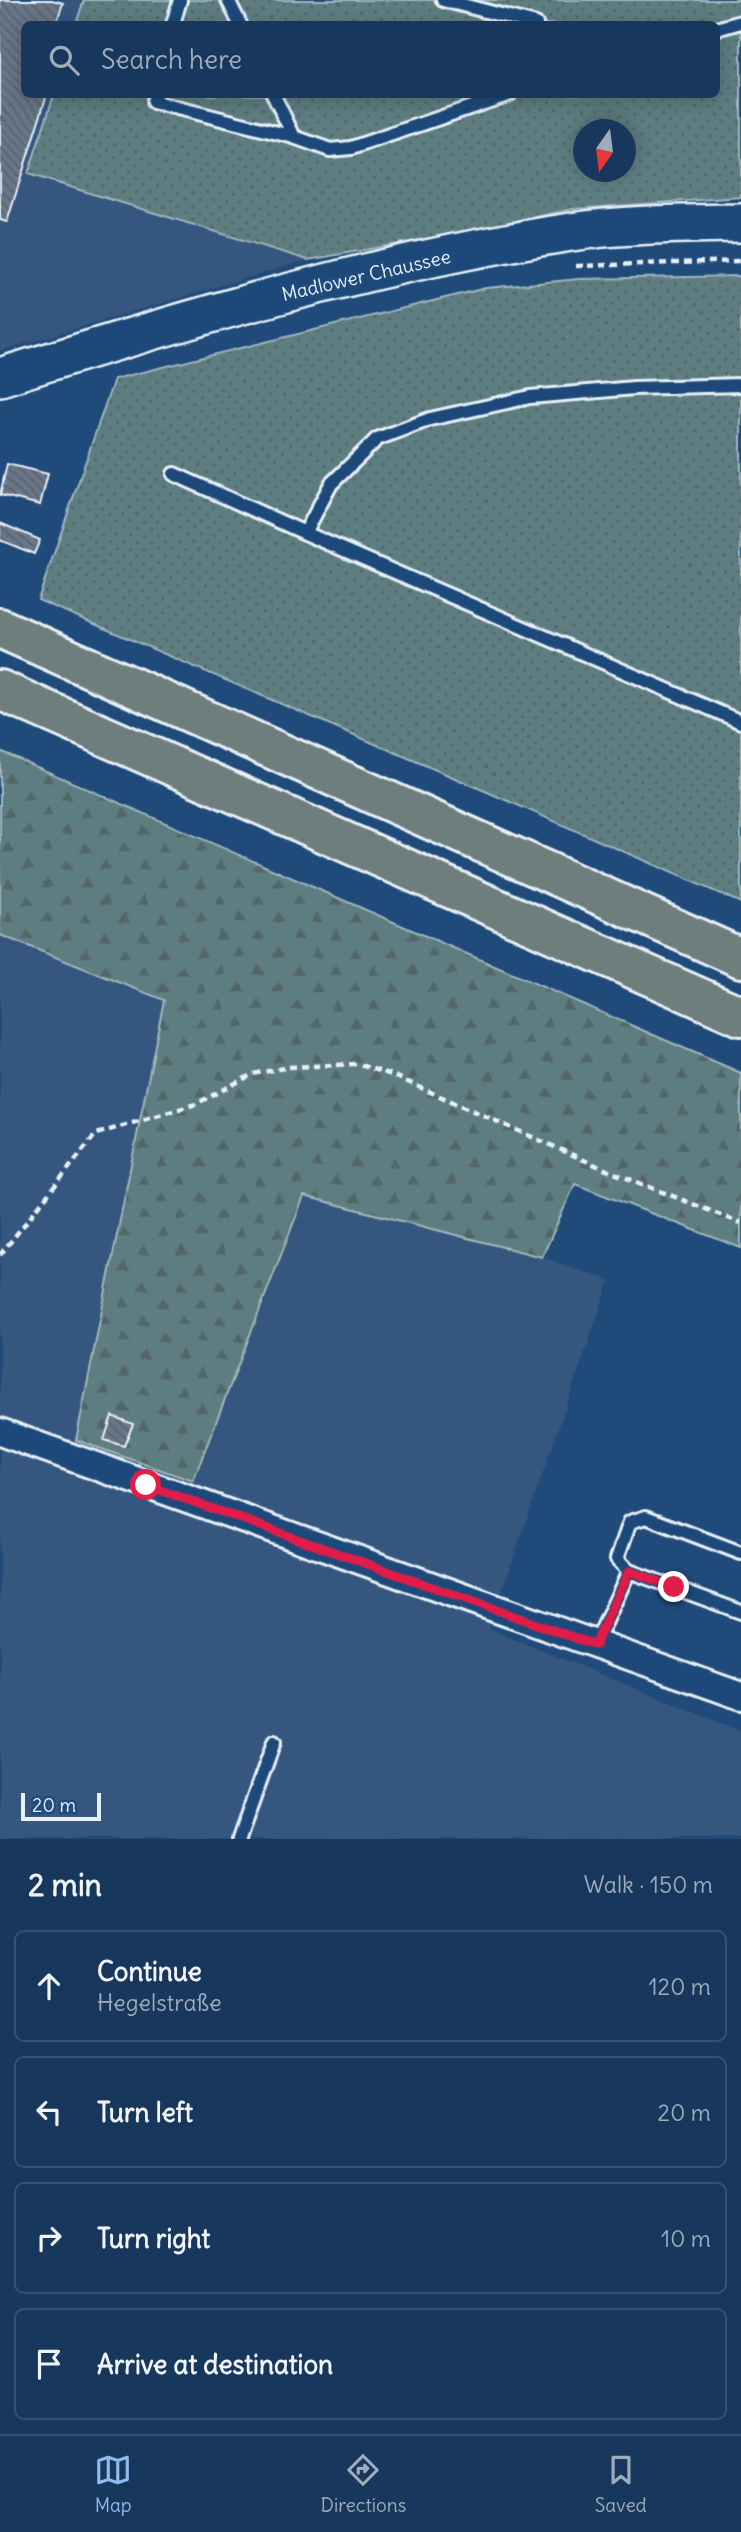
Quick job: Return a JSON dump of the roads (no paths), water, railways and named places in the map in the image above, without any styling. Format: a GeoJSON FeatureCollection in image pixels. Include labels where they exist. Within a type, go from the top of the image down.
{"type":"FeatureCollection","features":[{"type":"Feature","properties":{"kind":"highway"},"geometry":{"type":"LineString","coordinates":[[0,628],[741,958]]}},
{"type":"Feature","properties":{"kind":"highway"},"geometry":{"type":"LineString","coordinates":[[0,690],[741,1016]]}},
{"type":"Feature","properties":{"kind":"main road","name":"Madlower Chaussee"},"geometry":{"type":"LineString","coordinates":[[0,376],[285,293],[465,252],[574,232],[683,224],[741,223]]}},
{"type":"Feature","properties":{"kind":"street"},"geometry":{"type":"LineString","coordinates":[[0,1432],[741,1696]]}},
{"type":"Feature","properties":{"kind":"lane"},"geometry":{"type":"LineString","coordinates":[[174,21],[180,0]]}},
{"type":"Feature","properties":{"kind":"lane"},"geometry":{"type":"LineString","coordinates":[[228,0],[238,21]]}},
{"type":"Feature","properties":{"kind":"lane"},"geometry":{"type":"LineString","coordinates":[[443,0],[524,21]]}},
{"type":"Feature","properties":{"kind":"lane"},"geometry":{"type":"LineString","coordinates":[[720,28],[741,22]]}},
{"type":"Feature","properties":{"kind":"lane"},"geometry":{"type":"LineString","coordinates":[[154,98],[153,102],[294,138],[330,150],[351,148],[498,98]]}},
{"type":"Feature","properties":{"kind":"lane"},"geometry":{"type":"LineString","coordinates":[[275,98],[294,138]]}},
{"type":"Feature","properties":{"kind":"lane"},"geometry":{"type":"LineString","coordinates":[[305,533],[331,484],[377,439],[430,419],[530,397],[634,388],[741,385]]}},
{"type":"Feature","properties":{"kind":"lane"},"geometry":{"type":"LineString","coordinates":[[174,474],[741,722]]}},
{"type":"Feature","properties":{"kind":"lane"},"geometry":{"type":"LineString","coordinates":[[741,1553],[646,1517],[631,1522],[617,1559],[629,1571],[741,1612]]}},
{"type":"Feature","properties":{"kind":"lane"},"geometry":{"type":"LineString","coordinates":[[595,1645],[629,1571]]}},
{"type":"Feature","properties":{"kind":"lane"},"geometry":{"type":"LineString","coordinates":[[239,1839],[274,1742]]}}]}
